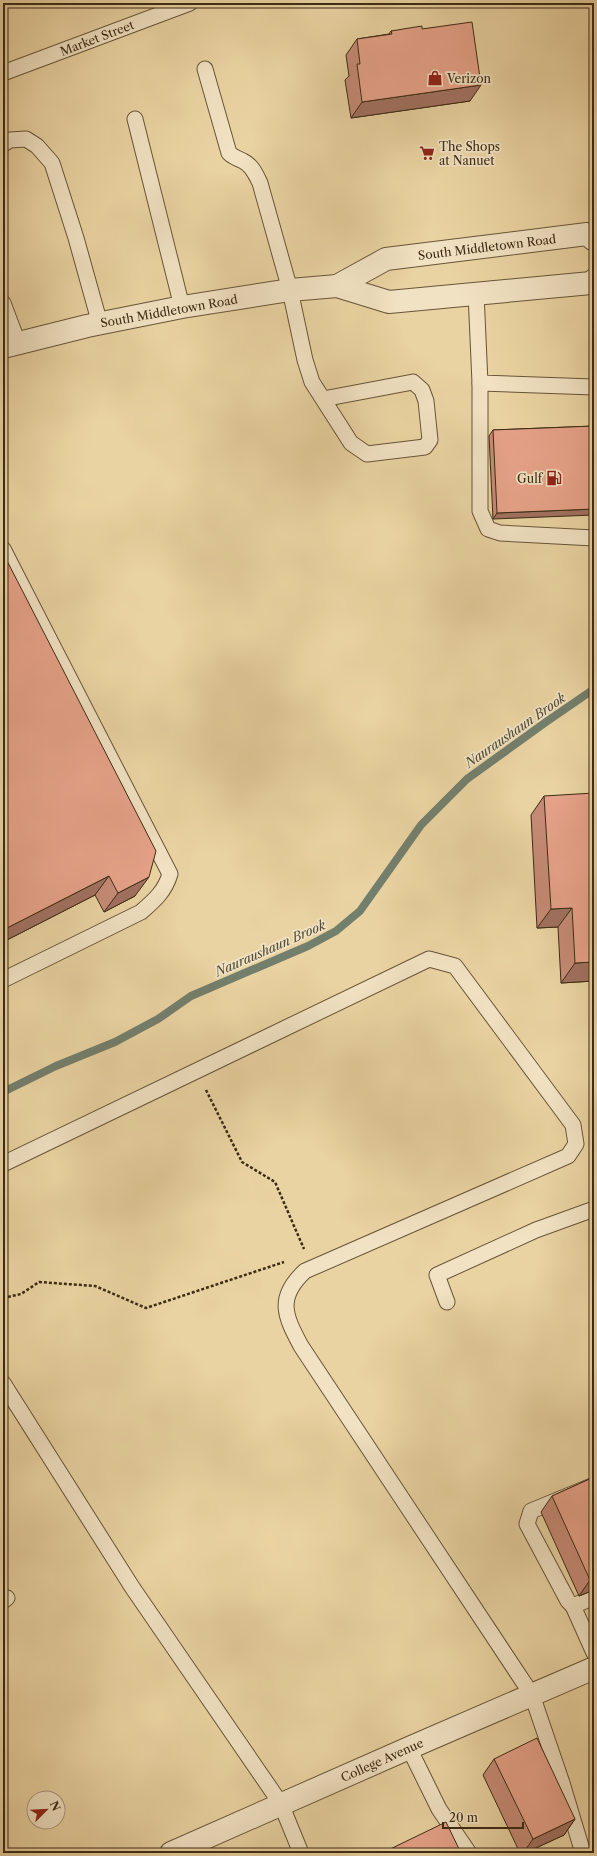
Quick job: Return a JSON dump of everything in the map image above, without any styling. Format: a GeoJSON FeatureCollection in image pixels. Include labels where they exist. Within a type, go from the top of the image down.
{"type":"FeatureCollection","features":[{"type":"Feature","properties":{"kind":"street","name":"South Middletown Road"},"geometry":{"type":"LineString","coordinates":[[337,286],[386,259],[587,234],[594,240]]}},
{"type":"Feature","properties":{"kind":"street","name":"South Middletown Road"},"geometry":{"type":"LineString","coordinates":[[11,345],[182,307],[290,290],[337,286],[389,302],[591,283],[594,280]]}},
{"type":"Feature","properties":{"kind":"street","name":"College Avenue"},"geometry":{"type":"LineString","coordinates":[[171,1853],[594,1668]]}},
{"type":"Feature","properties":{"kind":"lane","name":"Market Street"},"geometry":{"type":"LineString","coordinates":[[3,73],[190,3]]}},
{"type":"Feature","properties":{"kind":"lane"},"geometry":{"type":"LineString","coordinates":[[205,69],[229,153],[252,168],[260,183],[290,290],[304,360],[312,382],[351,443],[367,454],[425,447],[430,440],[426,400],[422,390],[414,382],[323,399]]}},
{"type":"Feature","properties":{"kind":"lane"},"geometry":{"type":"LineString","coordinates":[[135,119],[182,307]]}},
{"type":"Feature","properties":{"kind":"lane"},"geometry":{"type":"LineString","coordinates":[[3,144],[10,140],[26,139],[37,146],[52,163],[76,238],[100,324]]}},
{"type":"Feature","properties":{"kind":"lane"},"geometry":{"type":"LineString","coordinates":[[476,293],[480,383],[480,511],[488,529],[500,533],[594,538]]}},
{"type":"Feature","properties":{"kind":"lane"},"geometry":{"type":"LineString","coordinates":[[3,303],[11,345]]}},
{"type":"Feature","properties":{"kind":"lane"},"geometry":{"type":"LineString","coordinates":[[480,383],[594,387]]}},
{"type":"Feature","properties":{"kind":"lane"},"geometry":{"type":"LineString","coordinates":[[3,549],[170,874],[167,885],[157,899],[141,912],[3,980]]}},
{"type":"Feature","properties":{"kind":"lane"},"geometry":{"type":"LineString","coordinates":[[3,1164],[429,960],[455,966],[573,1125],[576,1144],[568,1156],[305,1272],[293,1282],[286,1303],[288,1323],[301,1346],[532,1695],[562,1783],[583,1853]]}},
{"type":"Feature","properties":{"kind":"lane"},"geometry":{"type":"LineString","coordinates":[[447,1302],[437,1275],[536,1230],[594,1209]]}},
{"type":"Feature","properties":{"kind":"lane"},"geometry":{"type":"LineString","coordinates":[[3,1383],[132,1587],[281,1804],[301,1853]]}},
{"type":"Feature","properties":{"kind":"lane"},"geometry":{"type":"LineString","coordinates":[[594,1485],[531,1511],[527,1524],[568,1601],[573,1606],[594,1653]]}},
{"type":"Feature","properties":{"kind":"lane"},"geometry":{"type":"LineString","coordinates":[[573,1606],[594,1597]]}},
{"type":"Feature","properties":{"kind":"lane"},"geometry":{"type":"LineString","coordinates":[[409,1748],[439,1809],[469,1853]]}},
{"type":"Feature","properties":{"kind":"path"},"geometry":{"type":"LineString","coordinates":[[206,1090],[242,1162],[275,1182],[306,1252]]}},
{"type":"Feature","properties":{"kind":"path"},"geometry":{"type":"LineString","coordinates":[[3,1298],[21,1294],[39,1282],[95,1286],[146,1308],[290,1260]]}},
{"type":"Feature","properties":{"kind":"building"},"geometry":{"type":"Polygon","coordinates":[[[472,22],[481,85],[362,102],[357,64],[360,64],[357,39],[392,34],[391,31],[422,26],[422,29],[472,22]]]}},
{"type":"Feature","properties":{"kind":"building"},"geometry":{"type":"Polygon","coordinates":[[[594,426],[594,509],[497,513],[493,430],[594,426]]]}},
{"type":"Feature","properties":{"kind":"building"},"geometry":{"type":"Polygon","coordinates":[[[3,553],[156,851],[149,877],[118,893],[109,876],[3,930],[3,553]]]}},
{"type":"Feature","properties":{"kind":"building"},"geometry":{"type":"Polygon","coordinates":[[[594,793],[594,962],[575,963],[572,908],[551,909],[544,796],[594,793]]]}},
{"type":"Feature","properties":{"kind":"building"},"geometry":{"type":"Polygon","coordinates":[[[594,1477],[594,1579],[590,1580],[552,1496],[594,1477]]]}},
{"type":"Feature","properties":{"kind":"building"},"geometry":{"type":"Polygon","coordinates":[[[537,1738],[575,1819],[533,1839],[494,1759],[537,1738]]]}},
{"type":"Feature","properties":{"kind":"building"},"geometry":{"type":"Polygon","coordinates":[[[446,1822],[461,1853],[382,1853],[446,1822]]]}},
{"type":"Feature","properties":{"kind":"waterway","name":"Nauraushaun Brook"},"geometry":{"type":"LineString","coordinates":[[3,1092],[56,1066],[115,1042],[158,1019],[191,996],[308,946],[336,931],[360,911],[421,825],[467,779],[594,689]]}},
{"type":"Feature","properties":{"kind":"place","name":"Verizon"},"geometry":{"type":"Point","coordinates":[435,78]}},
{"type":"Feature","properties":{"kind":"place","name":"The Shops at Nanuet"},"geometry":{"type":"Point","coordinates":[427,153]}},
{"type":"Feature","properties":{"kind":"place","name":"Gulf"},"geometry":{"type":"Point","coordinates":[554,478]}}]}
